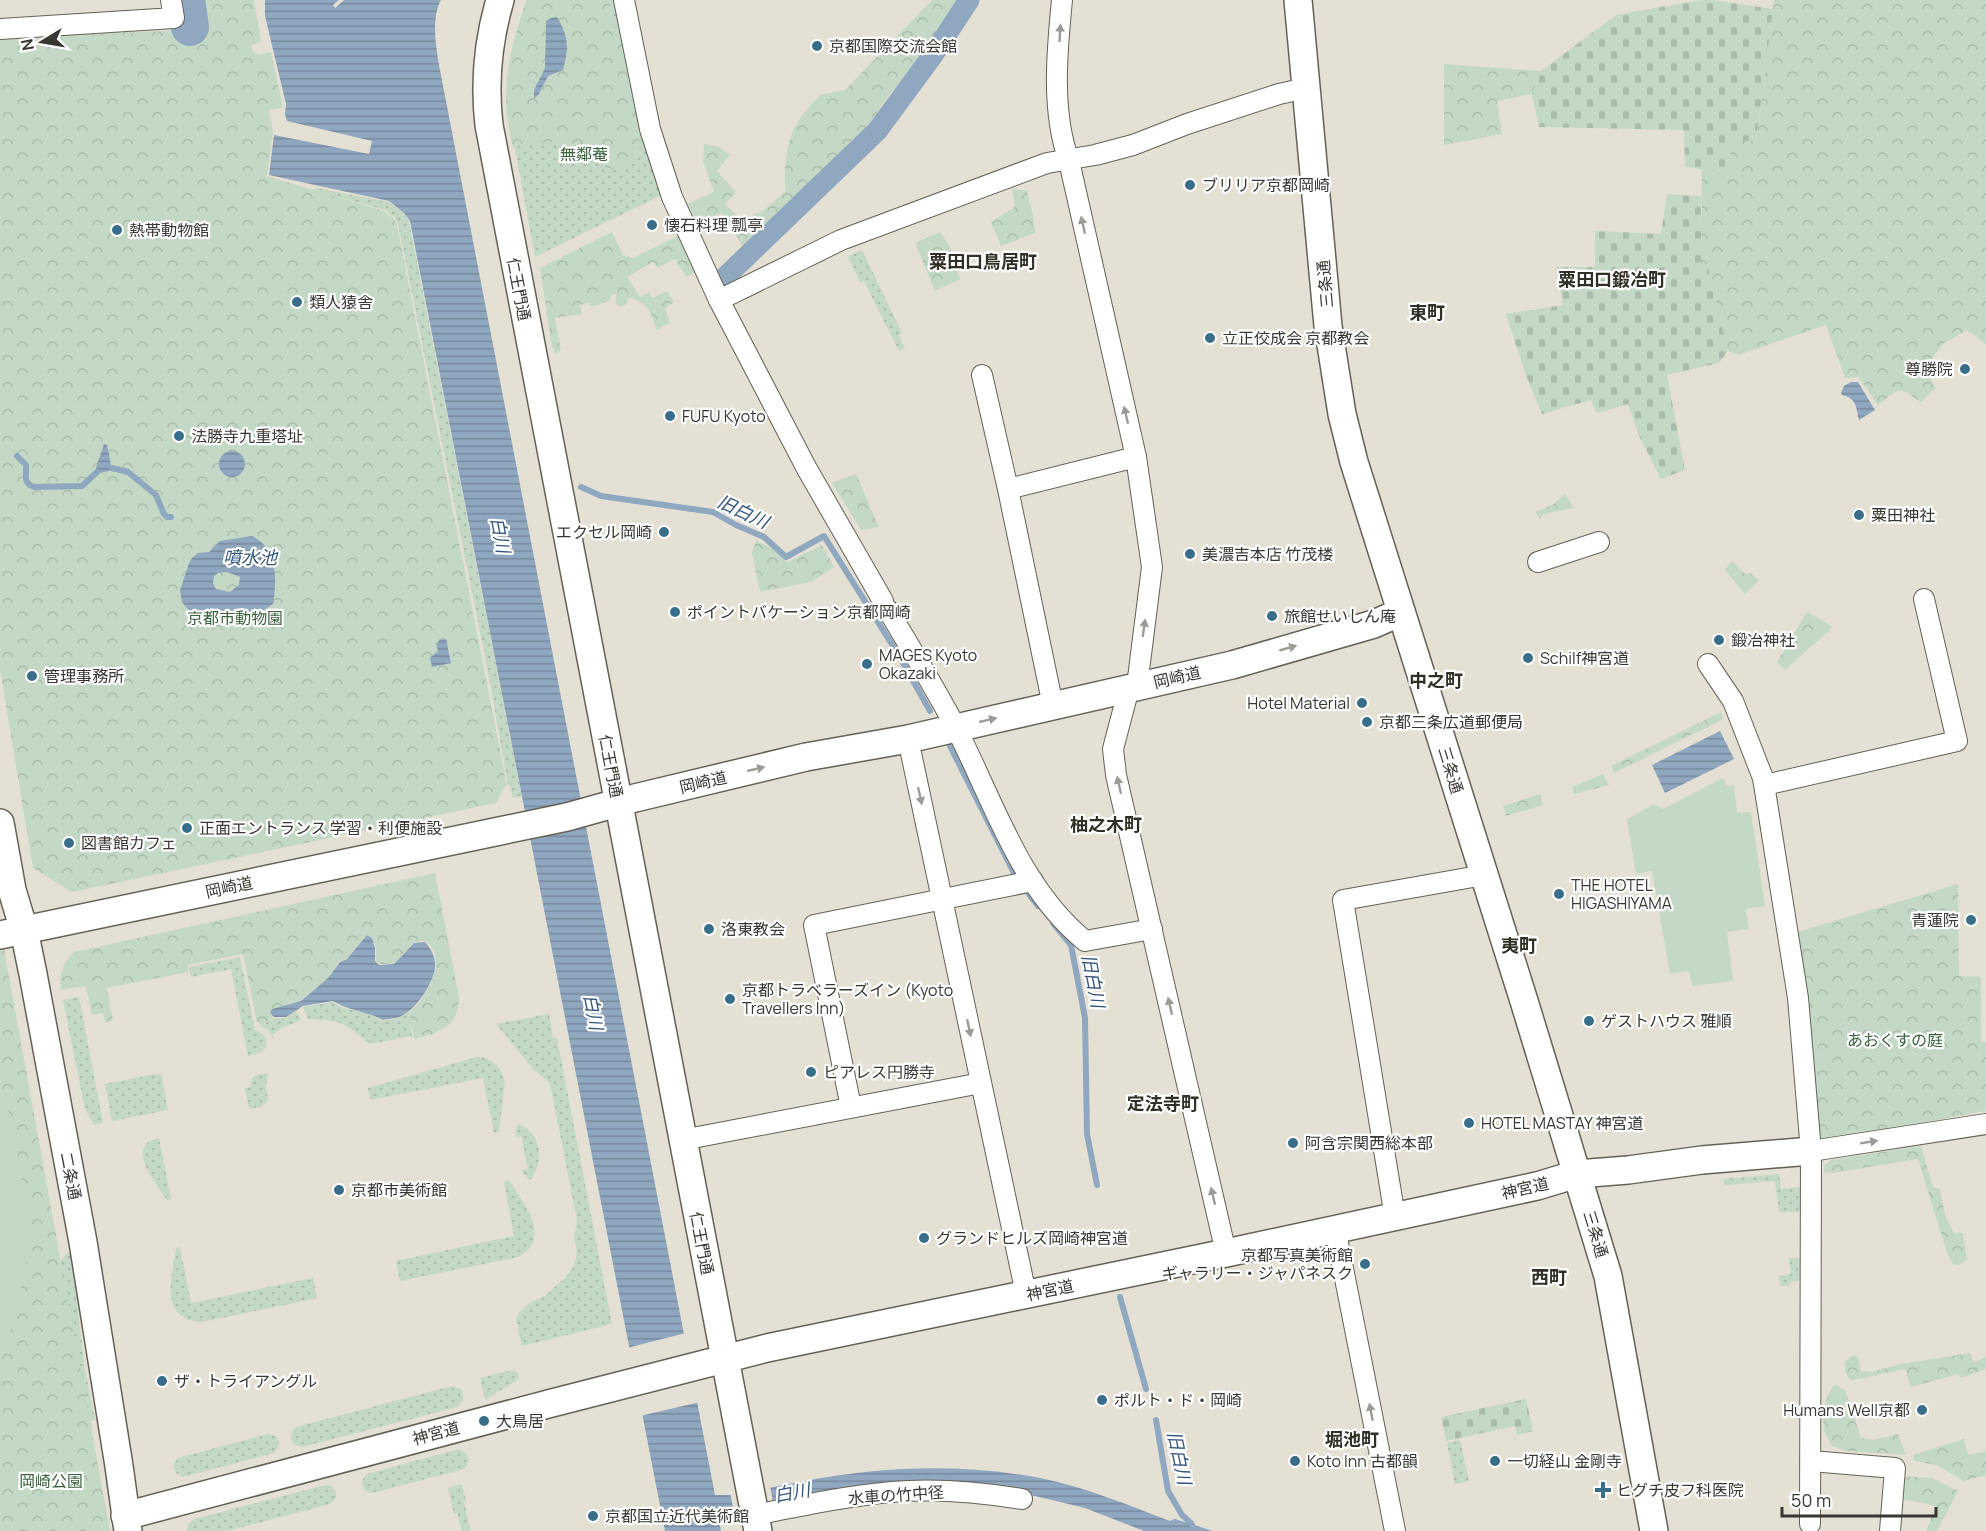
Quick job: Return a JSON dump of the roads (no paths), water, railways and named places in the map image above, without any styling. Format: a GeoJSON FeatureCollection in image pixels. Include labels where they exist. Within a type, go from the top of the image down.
{"type":"FeatureCollection","features":[{"type":"Feature","properties":{"kind":"street"},"geometry":{"type":"LineString","coordinates":[[0,29],[174,18],[171,0]]}},
{"type":"Feature","properties":{"kind":"street","name":"仁王門通"},"geometry":{"type":"LineString","coordinates":[[500,0],[492,30],[487,68],[489,125],[682,1140],[712,1362],[757,1512]]}},
{"type":"Feature","properties":{"kind":"street"},"geometry":{"type":"LineString","coordinates":[[624,0],[650,129],[672,197],[719,300],[807,468],[956,728],[1023,868],[1024,882],[1051,907],[1070,929],[1085,941],[1152,929]]}},
{"type":"Feature","properties":{"kind":"street"},"geometry":{"type":"LineString","coordinates":[[1062,0],[1058,95],[1063,144],[1069,161],[1136,457],[1152,567],[1133,687],[1113,749],[1116,775],[1226,1253]]}},
{"type":"Feature","properties":{"kind":"street","name":"三条通"},"geometry":{"type":"LineString","coordinates":[[1298,0],[1328,326],[1342,414],[1357,471],[1608,1276],[1654,1531]]}},
{"type":"Feature","properties":{"kind":"street"},"geometry":{"type":"LineString","coordinates":[[719,300],[841,240],[1047,164],[1059,160],[1069,161],[1133,145],[1187,124],[1279,94],[1306,88]]}},
{"type":"Feature","properties":{"kind":"street"},"geometry":{"type":"LineString","coordinates":[[982,375],[1053,705]]}},
{"type":"Feature","properties":{"kind":"street"},"geometry":{"type":"LineString","coordinates":[[1008,489],[1136,457]]}},
{"type":"Feature","properties":{"kind":"street"},"geometry":{"type":"LineString","coordinates":[[1538,562],[1599,542]]}},
{"type":"Feature","properties":{"kind":"street"},"geometry":{"type":"LineString","coordinates":[[1765,785],[1956,741],[1924,598]]}},
{"type":"Feature","properties":{"kind":"street","name":"岡崎道"},"geometry":{"type":"LineString","coordinates":[[12,933],[590,812],[618,803],[806,757],[956,728],[1232,665],[1374,624],[1401,612]]}},
{"type":"Feature","properties":{"kind":"street"},"geometry":{"type":"LineString","coordinates":[[1708,664],[1733,701],[1765,785],[1798,998],[1811,1151],[1810,1524]]}},
{"type":"Feature","properties":{"kind":"street"},"geometry":{"type":"LineString","coordinates":[[908,738],[1026,1294]]}},
{"type":"Feature","properties":{"kind":"street","name":"二条通"},"geometry":{"type":"LineString","coordinates":[[0,823],[12,890],[12,933],[83,1242],[126,1523]]}},
{"type":"Feature","properties":{"kind":"street"},"geometry":{"type":"LineString","coordinates":[[1395,1216],[1343,900],[1484,875]]}},
{"type":"Feature","properties":{"kind":"street"},"geometry":{"type":"LineString","coordinates":[[851,1107],[814,925],[1024,882]]}},
{"type":"Feature","properties":{"kind":"street"},"geometry":{"type":"LineString","coordinates":[[682,1140],[981,1083]]}},
{"type":"Feature","properties":{"kind":"street","name":"神宮道"},"geometry":{"type":"LineString","coordinates":[[126,1523],[627,1384],[766,1348],[1226,1253],[1537,1186],[1577,1174],[1811,1151],[1986,1124]]}},
{"type":"Feature","properties":{"kind":"street"},"geometry":{"type":"LineString","coordinates":[[1335,1228],[1395,1531]]}},
{"type":"Feature","properties":{"kind":"street"},"geometry":{"type":"LineString","coordinates":[[1810,1461],[1895,1468],[1890,1531]]}},
{"type":"Feature","properties":{"kind":"street","name":"水車の竹中径"},"geometry":{"type":"LineString","coordinates":[[757,1512],[894,1491],[951,1491],[1022,1498]]}},
{"type":"Feature","properties":{"kind":"water"},"geometry":{"type":"Polygon","coordinates":[[[265,0],[339,0],[333,5],[335,8],[344,0],[441,0],[435,23],[439,65],[715,1495],[730,1495],[820,1478],[875,1471],[937,1468],[978,1470],[1040,1478],[1073,1486],[1170,1521],[1175,1519],[1213,1531],[1144,1531],[1085,1508],[990,1488],[781,1503],[721,1517],[719,1520],[721,1531],[665,1531],[410,221],[389,201],[269,175],[274,135],[369,154],[372,141],[287,121],[286,104],[265,16],[265,0]]]}},
{"type":"Feature","properties":{"kind":"water"},"geometry":{"type":"Polygon","coordinates":[[[557,17],[567,43],[563,70],[548,76],[534,99],[534,90],[545,68],[546,21],[557,17]]]}},
{"type":"Feature","properties":{"kind":"water"},"geometry":{"type":"Polygon","coordinates":[[[1851,382],[1858,382],[1875,410],[1859,420],[1851,398],[1841,393],[1844,386],[1851,382]]]}},
{"type":"Feature","properties":{"kind":"water"},"geometry":{"type":"Polygon","coordinates":[[[104,444],[107,445],[112,470],[101,473],[96,471],[96,468],[104,444]]]}},
{"type":"Feature","properties":{"kind":"water"},"geometry":{"type":"Polygon","coordinates":[[[232,451],[241,455],[245,464],[241,473],[232,477],[223,473],[219,464],[223,455],[232,451]]]}},
{"type":"Feature","properties":{"kind":"water","name":"噴水池"},"geometry":{"type":"Polygon","coordinates":[[[252,536],[267,548],[275,574],[273,604],[259,613],[209,626],[210,615],[196,613],[195,618],[182,602],[180,590],[192,558],[198,553],[209,552],[220,541],[252,536]],[[227,572],[218,573],[214,576],[213,583],[216,589],[230,592],[239,585],[240,577],[227,572]]]}},
{"type":"Feature","properties":{"kind":"water"},"geometry":{"type":"Polygon","coordinates":[[[446,639],[451,663],[432,667],[430,658],[438,651],[436,644],[446,639]]]}},
{"type":"Feature","properties":{"kind":"water"},"geometry":{"type":"Polygon","coordinates":[[[1720,731],[1734,759],[1665,793],[1652,765],[1720,731]]]}},
{"type":"Feature","properties":{"kind":"water"},"geometry":{"type":"Polygon","coordinates":[[[367,935],[372,938],[375,961],[379,965],[394,964],[414,943],[425,942],[431,950],[435,963],[432,980],[410,1010],[392,1019],[383,1020],[333,1001],[303,1006],[286,1017],[274,1017],[270,1013],[272,1009],[301,1001],[328,978],[340,962],[347,959],[367,935]]]}},
{"type":"Feature","properties":{"kind":"waterway","name":"白川"},"geometry":{"type":"LineString","coordinates":[[186,0],[190,27]]}},
{"type":"Feature","properties":{"kind":"waterway"},"geometry":{"type":"LineString","coordinates":[[721,281],[877,131],[933,55],[969,0]]}},
{"type":"Feature","properties":{"kind":"waterway"},"geometry":{"type":"LineString","coordinates":[[17,456],[26,465],[26,481],[34,487],[82,486],[97,472]]}},
{"type":"Feature","properties":{"kind":"waterway"},"geometry":{"type":"LineString","coordinates":[[112,468],[128,472],[156,495],[164,514],[171,517]]}},
{"type":"Feature","properties":{"kind":"waterway","name":"旧白川"},"geometry":{"type":"LineString","coordinates":[[581,487],[601,496],[713,512],[764,537],[786,557],[824,536],[898,654],[930,711]]}},
{"type":"Feature","properties":{"kind":"waterway","name":"旧白川"},"geometry":{"type":"LineString","coordinates":[[949,744],[1016,877],[1038,906]]}},
{"type":"Feature","properties":{"kind":"waterway","name":"旧白川"},"geometry":{"type":"LineString","coordinates":[[1053,923],[1071,945],[1085,1018],[1087,1134],[1097,1185]]}},
{"type":"Feature","properties":{"kind":"waterway","name":"旧白川"},"geometry":{"type":"LineString","coordinates":[[1120,1297],[1146,1389]]}},
{"type":"Feature","properties":{"kind":"waterway","name":"旧白川"},"geometry":{"type":"LineString","coordinates":[[1156,1420],[1168,1491],[1182,1515],[1191,1523],[1195,1531]]}},
{"type":"Feature","properties":{"kind":"place","name":"京都国際交流会館"},"geometry":{"type":"Point","coordinates":[817,46]}},
{"type":"Feature","properties":{"kind":"place","name":"ブリリア京都岡崎"},"geometry":{"type":"Point","coordinates":[1190,185]}},
{"type":"Feature","properties":{"kind":"place","name":"懐石料理 瓢亭"},"geometry":{"type":"Point","coordinates":[652,225]}},
{"type":"Feature","properties":{"kind":"place","name":"熱帯動物館"},"geometry":{"type":"Point","coordinates":[117,230]}},
{"type":"Feature","properties":{"kind":"place","name":"類人猿舎"},"geometry":{"type":"Point","coordinates":[297,302]}},
{"type":"Feature","properties":{"kind":"place","name":"立正佼成会 京都教会"},"geometry":{"type":"Point","coordinates":[1210,338]}},
{"type":"Feature","properties":{"kind":"place","name":"尊勝院"},"geometry":{"type":"Point","coordinates":[1965,369]}},
{"type":"Feature","properties":{"kind":"place","name":"FUFU Kyoto"},"geometry":{"type":"Point","coordinates":[670,416]}},
{"type":"Feature","properties":{"kind":"place","name":"法勝寺九重塔址"},"geometry":{"type":"Point","coordinates":[179,436]}},
{"type":"Feature","properties":{"kind":"place","name":"粟田神社"},"geometry":{"type":"Point","coordinates":[1859,515]}},
{"type":"Feature","properties":{"kind":"place","name":"エクセル岡崎"},"geometry":{"type":"Point","coordinates":[664,532]}},
{"type":"Feature","properties":{"kind":"place","name":"美濃吉本店 竹茂楼"},"geometry":{"type":"Point","coordinates":[1190,554]}},
{"type":"Feature","properties":{"kind":"place","name":"ポイントバケーション京都岡崎"},"geometry":{"type":"Point","coordinates":[675,612]}},
{"type":"Feature","properties":{"kind":"place","name":"旅館せいしん庵"},"geometry":{"type":"Point","coordinates":[1272,616]}},
{"type":"Feature","properties":{"kind":"place","name":"鍛冶神社"},"geometry":{"type":"Point","coordinates":[1719,640]}},
{"type":"Feature","properties":{"kind":"place","name":"Schilf神宮道"},"geometry":{"type":"Point","coordinates":[1528,658]}},
{"type":"Feature","properties":{"kind":"place","name":"MAGES Kyoto Okazaki"},"geometry":{"type":"Point","coordinates":[867,664]}},
{"type":"Feature","properties":{"kind":"place","name":"管理事務所"},"geometry":{"type":"Point","coordinates":[32,676]}},
{"type":"Feature","properties":{"kind":"place","name":"Hotel Material"},"geometry":{"type":"Point","coordinates":[1362,703]}},
{"type":"Feature","properties":{"kind":"place","name":"京都三条広道郵便局"},"geometry":{"type":"Point","coordinates":[1367,722]}},
{"type":"Feature","properties":{"kind":"place","name":"正面エントランス 学習・利便施設"},"geometry":{"type":"Point","coordinates":[187,828]}},
{"type":"Feature","properties":{"kind":"place","name":"図書館カフェ"},"geometry":{"type":"Point","coordinates":[69,843]}},
{"type":"Feature","properties":{"kind":"place","name":"THE HOTEL HIGASHIYAMA"},"geometry":{"type":"Point","coordinates":[1559,894]}},
{"type":"Feature","properties":{"kind":"place","name":"青蓮院"},"geometry":{"type":"Point","coordinates":[1971,920]}},
{"type":"Feature","properties":{"kind":"place","name":"洛東教会"},"geometry":{"type":"Point","coordinates":[709,929]}},
{"type":"Feature","properties":{"kind":"place","name":"京都トラベラーズイン (Kyoto Travellers Inn)"},"geometry":{"type":"Point","coordinates":[730,999]}},
{"type":"Feature","properties":{"kind":"place","name":"ゲストハウス 雅順"},"geometry":{"type":"Point","coordinates":[1589,1021]}},
{"type":"Feature","properties":{"kind":"place","name":"ピアレス円勝寺"},"geometry":{"type":"Point","coordinates":[811,1072]}},
{"type":"Feature","properties":{"kind":"place","name":"HOTEL MASTAY 神宮道"},"geometry":{"type":"Point","coordinates":[1469,1123]}},
{"type":"Feature","properties":{"kind":"place","name":"阿含宗関西総本部"},"geometry":{"type":"Point","coordinates":[1293,1143]}},
{"type":"Feature","properties":{"kind":"place","name":"京都市美術館"},"geometry":{"type":"Point","coordinates":[339,1190]}},
{"type":"Feature","properties":{"kind":"place","name":"グランドヒルズ岡崎神宮道"},"geometry":{"type":"Point","coordinates":[924,1238]}},
{"type":"Feature","properties":{"kind":"place","name":"京都写真美術館 ギャラリー・ジャパネスク"},"geometry":{"type":"Point","coordinates":[1365,1264]}},
{"type":"Feature","properties":{"kind":"place","name":"ザ・トライアングル"},"geometry":{"type":"Point","coordinates":[162,1381]}},
{"type":"Feature","properties":{"kind":"place","name":"ポルト・ド・岡崎"},"geometry":{"type":"Point","coordinates":[1102,1400]}},
{"type":"Feature","properties":{"kind":"place","name":"Humans Well京都"},"geometry":{"type":"Point","coordinates":[1922,1410]}},
{"type":"Feature","properties":{"kind":"place","name":"大鳥居"},"geometry":{"type":"Point","coordinates":[484,1421]}},
{"type":"Feature","properties":{"kind":"place","name":"Koto Inn 古都韻"},"geometry":{"type":"Point","coordinates":[1295,1461]}},
{"type":"Feature","properties":{"kind":"place","name":"一切経山 金剛寺"},"geometry":{"type":"Point","coordinates":[1495,1461]}},
{"type":"Feature","properties":{"kind":"place","name":"ヒグチ皮フ科医院"},"geometry":{"type":"Point","coordinates":[1603,1490]}},
{"type":"Feature","properties":{"kind":"place","name":"京都国立近代美術館"},"geometry":{"type":"Point","coordinates":[593,1516]}},
{"type":"Feature","properties":{"kind":"district","name":"粟田口鳥居町"},"geometry":{"type":"Point","coordinates":[983,262]}},
{"type":"Feature","properties":{"kind":"district","name":"粟田口鍛冶町"},"geometry":{"type":"Point","coordinates":[1612,280]}},
{"type":"Feature","properties":{"kind":"district","name":"東町"},"geometry":{"type":"Point","coordinates":[1427,313]}},
{"type":"Feature","properties":{"kind":"district","name":"中之町"},"geometry":{"type":"Point","coordinates":[1436,681]}},
{"type":"Feature","properties":{"kind":"district","name":"柚之木町"},"geometry":{"type":"Point","coordinates":[1106,825]}},
{"type":"Feature","properties":{"kind":"district","name":"夷町"},"geometry":{"type":"Point","coordinates":[1519,946]}},
{"type":"Feature","properties":{"kind":"district","name":"定法寺町"},"geometry":{"type":"Point","coordinates":[1163,1104]}},
{"type":"Feature","properties":{"kind":"district","name":"西町"},"geometry":{"type":"Point","coordinates":[1549,1278]}},
{"type":"Feature","properties":{"kind":"district","name":"堀池町"},"geometry":{"type":"Point","coordinates":[1352,1440]}},
{"type":"Feature","properties":{"kind":"park label","name":"無鄰菴"},"geometry":{"type":"Point","coordinates":[584,154]}},
{"type":"Feature","properties":{"kind":"park label","name":"京都市動物園"},"geometry":{"type":"Point","coordinates":[235,618]}},
{"type":"Feature","properties":{"kind":"park label","name":"あおくすの庭"},"geometry":{"type":"Point","coordinates":[1895,1040]}},
{"type":"Feature","properties":{"kind":"park label","name":"岡崎公園"},"geometry":{"type":"Point","coordinates":[51,1481]}}]}
